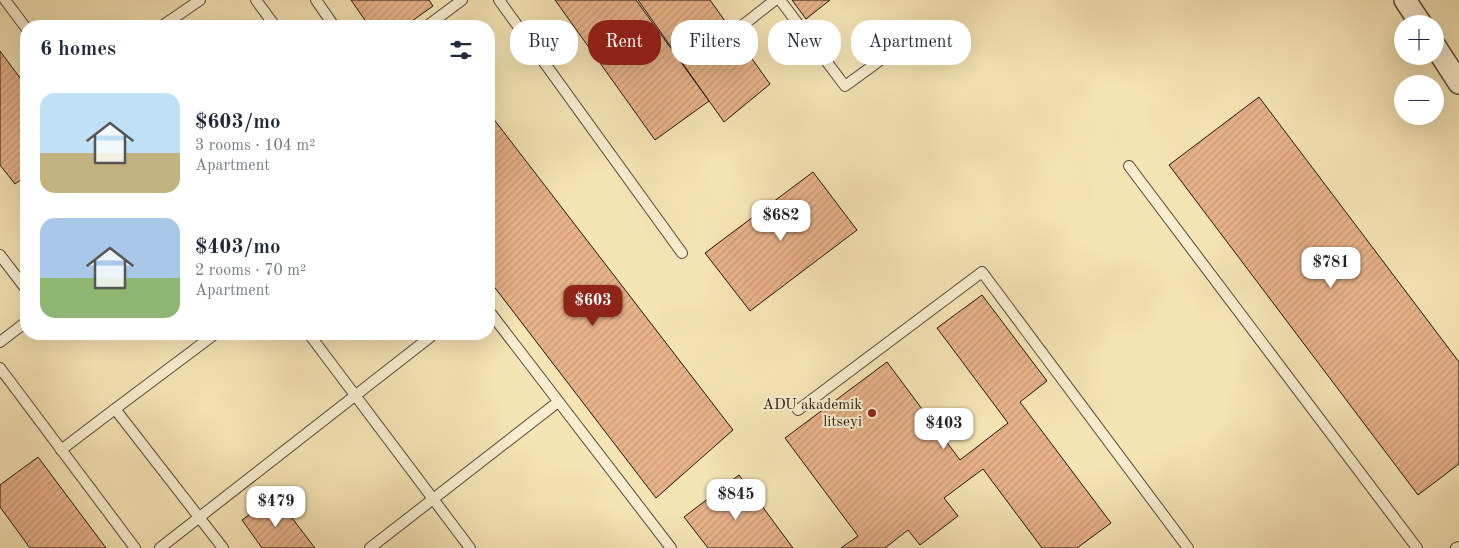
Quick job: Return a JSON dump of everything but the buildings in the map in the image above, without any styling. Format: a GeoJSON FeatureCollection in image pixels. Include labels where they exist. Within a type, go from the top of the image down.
{"type":"FeatureCollection","features":[{"type":"Feature","properties":{"kind":"street"},"geometry":{"type":"LineString","coordinates":[[1405,0],[1415,15]]}},
{"type":"Feature","properties":{"kind":"street"},"geometry":{"type":"LineString","coordinates":[[1444,60],[1459,83]]}},
{"type":"Feature","properties":{"kind":"lane"},"geometry":{"type":"LineString","coordinates":[[5,0],[20,20]]}},
{"type":"Feature","properties":{"kind":"lane"},"geometry":{"type":"LineString","coordinates":[[171,20],[200,0]]}},
{"type":"Feature","properties":{"kind":"lane"},"geometry":{"type":"LineString","coordinates":[[256,0],[270,20]]}},
{"type":"Feature","properties":{"kind":"lane"},"geometry":{"type":"LineString","coordinates":[[316,0],[330,20]]}},
{"type":"Feature","properties":{"kind":"lane"},"geometry":{"type":"LineString","coordinates":[[435,20],[461,0]]}},
{"type":"Feature","properties":{"kind":"lane"},"geometry":{"type":"LineString","coordinates":[[499,0],[682,253]]}},
{"type":"Feature","properties":{"kind":"lane"},"geometry":{"type":"LineString","coordinates":[[749,20],[775,0]]}},
{"type":"Feature","properties":{"kind":"lane"},"geometry":{"type":"LineString","coordinates":[[780,0],[845,86],[874,65]]}},
{"type":"Feature","properties":{"kind":"lane"},"geometry":{"type":"LineString","coordinates":[[1129,166],[1417,548]]}},
{"type":"Feature","properties":{"kind":"lane"},"geometry":{"type":"LineString","coordinates":[[0,255],[20,281]]}},
{"type":"Feature","properties":{"kind":"lane"},"geometry":{"type":"LineString","coordinates":[[798,410],[982,272],[1188,548]]}},
{"type":"Feature","properties":{"kind":"lane"},"geometry":{"type":"LineString","coordinates":[[495,319],[671,548]]}},
{"type":"Feature","properties":{"kind":"lane"},"geometry":{"type":"LineString","coordinates":[[0,342],[20,327]]}},
{"type":"Feature","properties":{"kind":"lane"},"geometry":{"type":"LineString","coordinates":[[61,450],[207,340]]}},
{"type":"Feature","properties":{"kind":"lane"},"geometry":{"type":"LineString","coordinates":[[314,340],[470,548]]}},
{"type":"Feature","properties":{"kind":"lane"},"geometry":{"type":"LineString","coordinates":[[160,548],[426,340]]}},
{"type":"Feature","properties":{"kind":"lane"},"geometry":{"type":"LineString","coordinates":[[0,368],[135,548]]}},
{"type":"Feature","properties":{"kind":"lane"},"geometry":{"type":"LineString","coordinates":[[370,548],[558,402]]}},
{"type":"Feature","properties":{"kind":"lane"},"geometry":{"type":"LineString","coordinates":[[115,409],[223,548]]}},
{"type":"Feature","properties":{"kind":"place","name":"ADU akademik litseyi"},"geometry":{"type":"Point","coordinates":[872,413]}}]}
